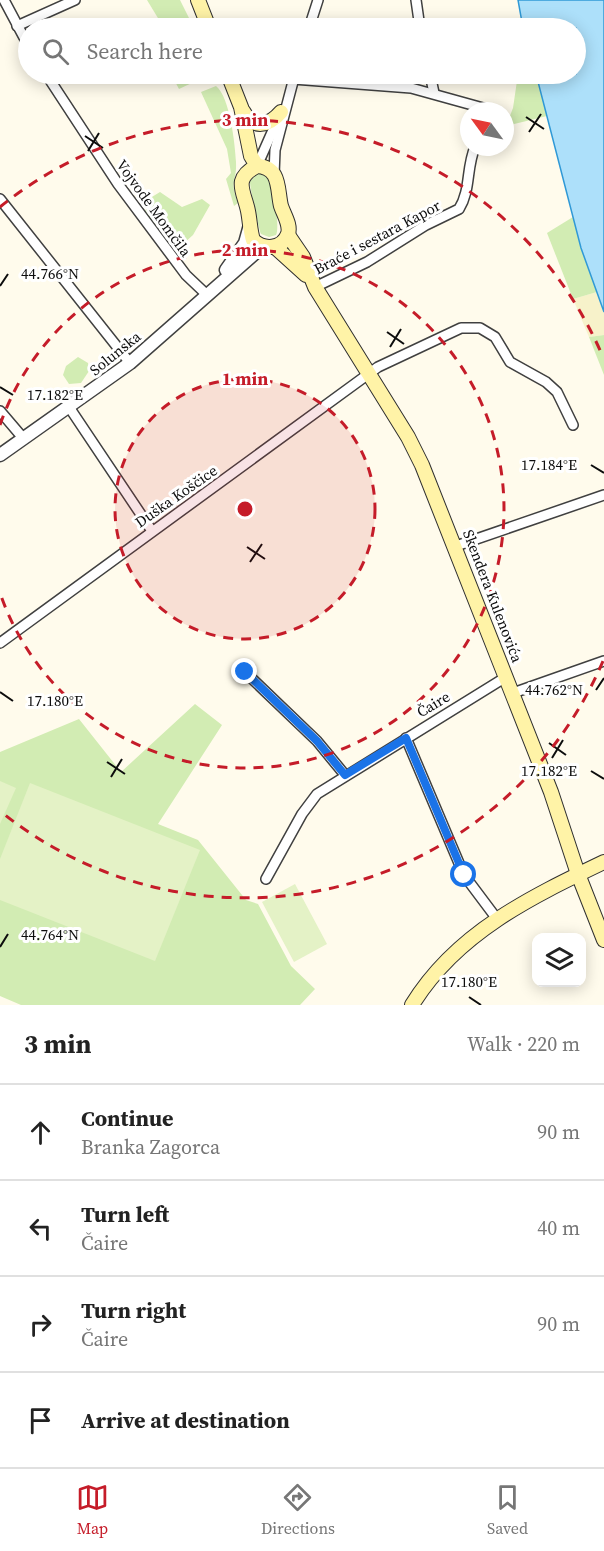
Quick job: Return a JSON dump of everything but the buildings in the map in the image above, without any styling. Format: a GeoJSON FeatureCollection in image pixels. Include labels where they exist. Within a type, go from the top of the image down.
{"type":"FeatureCollection","features":[{"type":"Feature","properties":{"kind":"main road"},"geometry":{"type":"LineString","coordinates":[[198,0],[205,18]]}},
{"type":"Feature","properties":{"kind":"main road"},"geometry":{"type":"LineString","coordinates":[[232,84],[238,101],[251,156],[257,166],[270,170],[274,175],[288,223],[288,235],[268,247],[253,240],[241,190],[238,101]]}},
{"type":"Feature","properties":{"kind":"main road"},"geometry":{"type":"LineString","coordinates":[[238,101],[249,121],[258,124],[273,121],[281,112]]}},
{"type":"Feature","properties":{"kind":"main road"},"geometry":{"type":"LineString","coordinates":[[242,181],[249,171],[257,166]]}},
{"type":"Feature","properties":{"kind":"main road","name":"Skendera Kulenovića"},"geometry":{"type":"LineString","coordinates":[[288,235],[303,257],[314,285]]}},
{"type":"Feature","properties":{"kind":"main road","name":"Skendera Kulenovića"},"geometry":{"type":"LineString","coordinates":[[268,247],[295,262],[314,285],[418,456],[513,693],[604,940]]}},
{"type":"Feature","properties":{"kind":"main road"},"geometry":{"type":"LineString","coordinates":[[412,1005],[446,961],[497,919],[604,862]]}},
{"type":"Feature","properties":{"kind":"street"},"geometry":{"type":"LineString","coordinates":[[4,0],[17,26]]}},
{"type":"Feature","properties":{"kind":"street"},"geometry":{"type":"LineString","coordinates":[[35,18],[75,0]]}},
{"type":"Feature","properties":{"kind":"street"},"geometry":{"type":"LineString","coordinates":[[312,18],[318,0]]}},
{"type":"Feature","properties":{"kind":"street"},"geometry":{"type":"LineString","coordinates":[[416,0],[419,18]]}},
{"type":"Feature","properties":{"kind":"street","name":"Vojvode Momčila"},"geometry":{"type":"LineString","coordinates":[[53,84],[118,184],[186,275],[210,291]]}},
{"type":"Feature","properties":{"kind":"street"},"geometry":{"type":"LineString","coordinates":[[257,166],[291,84]]}},
{"type":"Feature","properties":{"kind":"street"},"geometry":{"type":"LineString","coordinates":[[372,84],[411,88],[464,102]]}},
{"type":"Feature","properties":{"kind":"street"},"geometry":{"type":"LineString","coordinates":[[432,84],[434,93]]}},
{"type":"Feature","properties":{"kind":"street"},"geometry":{"type":"LineString","coordinates":[[274,175],[275,150],[289,91]]}},
{"type":"Feature","properties":{"kind":"street","name":"Braće i sestara Kapor"},"geometry":{"type":"LineString","coordinates":[[314,285],[367,262],[426,225],[459,209],[467,192],[472,156]]}},
{"type":"Feature","properties":{"kind":"street"},"geometry":{"type":"LineString","coordinates":[[0,199],[130,363]]}},
{"type":"Feature","properties":{"kind":"street","name":"Solunska"},"geometry":{"type":"LineString","coordinates":[[210,291],[241,251],[250,224]]}},
{"type":"Feature","properties":{"kind":"street","name":"Solunska"},"geometry":{"type":"LineString","coordinates":[[0,455],[130,363],[210,291],[268,247]]}},
{"type":"Feature","properties":{"kind":"street"},"geometry":{"type":"LineString","coordinates":[[369,374],[378,367],[461,328],[480,328],[495,337],[510,362],[552,386],[561,398],[573,425]]}},
{"type":"Feature","properties":{"kind":"street","name":"Duška Koščice"},"geometry":{"type":"LineString","coordinates":[[0,643],[369,374]]}},
{"type":"Feature","properties":{"kind":"street"},"geometry":{"type":"LineString","coordinates":[[69,407],[152,531]]}},
{"type":"Feature","properties":{"kind":"street"},"geometry":{"type":"LineString","coordinates":[[0,411],[22,438]]}},
{"type":"Feature","properties":{"kind":"street"},"geometry":{"type":"LineString","coordinates":[[456,546],[604,495]]}},
{"type":"Feature","properties":{"kind":"street"},"geometry":{"type":"LineString","coordinates":[[513,693],[604,661]]}},
{"type":"Feature","properties":{"kind":"street"},"geometry":{"type":"LineString","coordinates":[[245,672],[317,741],[345,775]]}},
{"type":"Feature","properties":{"kind":"street","name":"Čaire"},"geometry":{"type":"LineString","coordinates":[[266,879],[310,802],[345,775],[506,677]]}},
{"type":"Feature","properties":{"kind":"street"},"geometry":{"type":"LineString","coordinates":[[406,738],[464,875],[497,919]]}},
{"type":"Feature","properties":{"kind":"shaded area"},"geometry":{"type":"Polygon","coordinates":[[[597,292],[604,312],[604,335],[589,337],[573,299],[597,292]]]}},
{"type":"Feature","properties":{"kind":"green space"},"geometry":{"type":"Polygon","coordinates":[[[147,0],[180,0],[189,18],[158,18],[147,0]]]}},
{"type":"Feature","properties":{"kind":"green space"},"geometry":{"type":"Polygon","coordinates":[[[176,84],[190,84],[179,89],[176,84]]]}},
{"type":"Feature","properties":{"kind":"green space"},"geometry":{"type":"Polygon","coordinates":[[[517,84],[539,84],[547,116],[514,124],[517,84]]]}},
{"type":"Feature","properties":{"kind":"green space"},"geometry":{"type":"Polygon","coordinates":[[[216,86],[225,100],[233,133],[236,162],[234,185],[238,203],[234,206],[226,179],[231,173],[227,149],[201,92],[216,86]]]}},
{"type":"Feature","properties":{"kind":"green space"},"geometry":{"type":"Polygon","coordinates":[[[258,173],[268,176],[274,199],[277,231],[276,235],[269,237],[261,234],[251,190],[250,181],[258,173]]]}},
{"type":"Feature","properties":{"kind":"green space"},"geometry":{"type":"Polygon","coordinates":[[[160,192],[182,207],[202,199],[210,205],[193,235],[174,252],[144,212],[150,205],[147,200],[160,192]]]}},
{"type":"Feature","properties":{"kind":"green space"},"geometry":{"type":"Polygon","coordinates":[[[573,217],[597,292],[573,299],[547,233],[573,217]]]}},
{"type":"Feature","properties":{"kind":"green space"},"geometry":{"type":"Polygon","coordinates":[[[604,335],[604,375],[589,337],[604,335]]]}},
{"type":"Feature","properties":{"kind":"green space"},"geometry":{"type":"Polygon","coordinates":[[[78,357],[88,363],[89,371],[81,383],[69,384],[63,375],[66,366],[78,357]]]}},
{"type":"Feature","properties":{"kind":"green space"},"geometry":{"type":"Polygon","coordinates":[[[195,704],[222,725],[158,824],[198,840],[246,900],[258,904],[291,966],[315,989],[300,1005],[21,1005],[0,996],[0,752],[79,719],[121,772],[195,704]]]}},
{"type":"Feature","properties":{"kind":"green space"},"geometry":{"type":"Polygon","coordinates":[[[0,781],[16,788],[0,824],[0,781]]]}},
{"type":"Feature","properties":{"kind":"green space"},"geometry":{"type":"Polygon","coordinates":[[[30,783],[200,850],[155,961],[0,900],[0,859],[30,783]]]}},
{"type":"Feature","properties":{"kind":"green space"},"geometry":{"type":"Polygon","coordinates":[[[295,884],[327,944],[294,962],[262,902],[295,884]]]}},
{"type":"Feature","properties":{"kind":"water"},"geometry":{"type":"Polygon","coordinates":[[[518,0],[604,0],[604,312],[581,248],[539,84],[586,84],[586,18],[521,18],[518,0]]]}},
{"type":"Feature","properties":{"kind":"route"},"geometry":{"type":"LineString","coordinates":[[245,672],[317,741],[345,775],[406,738],[464,875]]}}]}
